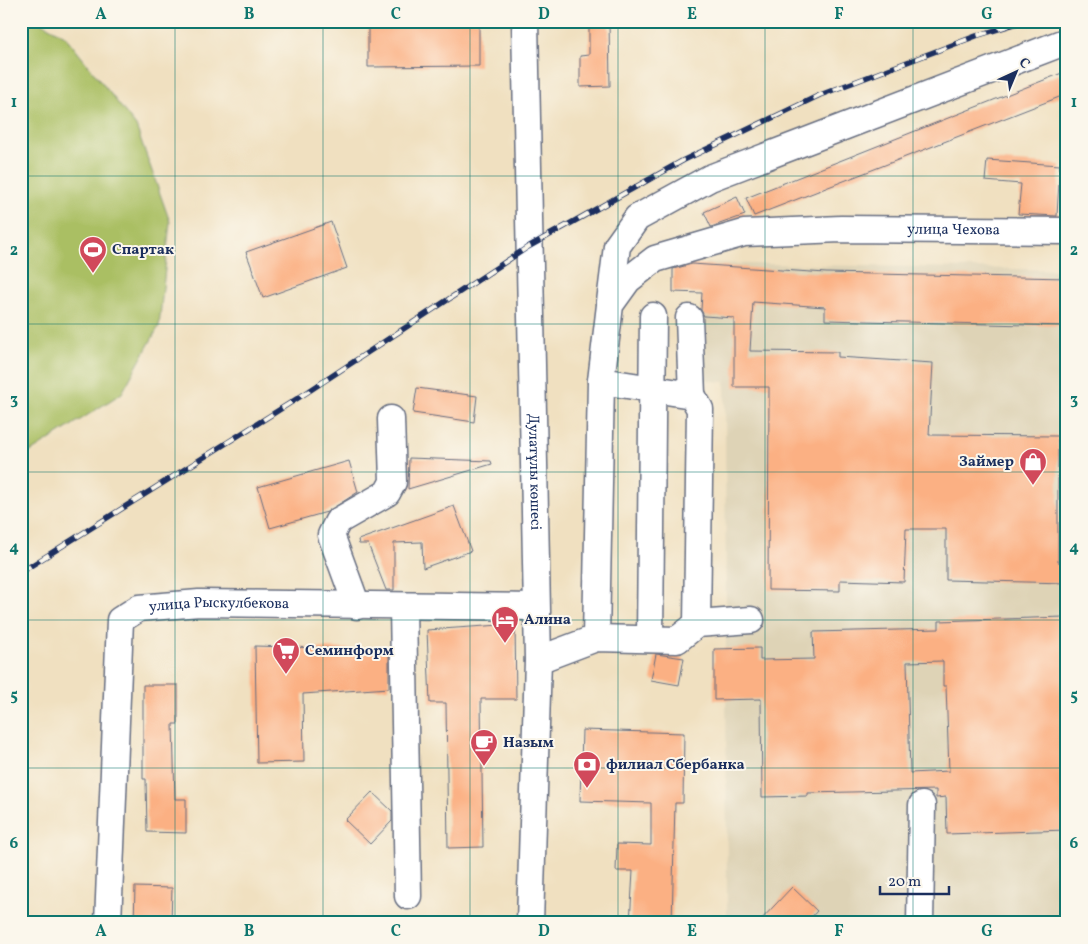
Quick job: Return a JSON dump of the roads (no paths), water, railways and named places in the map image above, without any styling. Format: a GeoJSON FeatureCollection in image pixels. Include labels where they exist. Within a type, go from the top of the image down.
{"type":"FeatureCollection","features":[{"type":"Feature","properties":{"kind":"street","name":"Дулатұлы көшесі"},"geometry":{"type":"LineString","coordinates":[[525,21],[535,607],[538,660],[530,923]]}},
{"type":"Feature","properties":{"kind":"street"},"geometry":{"type":"LineString","coordinates":[[596,638],[600,381],[617,246],[637,218],[710,178],[1067,41]]}},
{"type":"Feature","properties":{"kind":"street","name":"улица Чехова"},"geometry":{"type":"LineString","coordinates":[[610,305],[628,280],[655,259],[744,233],[841,228],[1067,231]]}},
{"type":"Feature","properties":{"kind":"street"},"geometry":{"type":"LineString","coordinates":[[650,639],[653,316]]}},
{"type":"Feature","properties":{"kind":"street"},"geometry":{"type":"LineString","coordinates":[[689,318],[692,395],[700,409],[697,624]]}},
{"type":"Feature","properties":{"kind":"street"},"geometry":{"type":"LineString","coordinates":[[600,381],[692,395]]}},
{"type":"Feature","properties":{"kind":"street"},"geometry":{"type":"LineString","coordinates":[[357,606],[331,536],[338,521],[387,493],[393,482],[391,419]]}},
{"type":"Feature","properties":{"kind":"street","name":"улица Рыскулбекова"},"geometry":{"type":"LineString","coordinates":[[108,923],[120,620],[139,608],[199,603],[535,607]]}},
{"type":"Feature","properties":{"kind":"street"},"geometry":{"type":"LineString","coordinates":[[403,606],[408,896]]}},
{"type":"Feature","properties":{"kind":"street"},"geometry":{"type":"LineString","coordinates":[[538,660],[596,638],[677,640],[697,624],[751,620]]}},
{"type":"Feature","properties":{"kind":"street"},"geometry":{"type":"LineString","coordinates":[[920,923],[922,805]]}},
{"type":"Feature","properties":{"kind":"railway"},"geometry":{"type":"LineString","coordinates":[[21,572],[306,393],[528,247],[684,160],[820,95],[976,36],[1024,21]]}},
{"type":"Feature","properties":{"kind":"place","name":"Спартак"},"geometry":{"type":"Point","coordinates":[93,274]}},
{"type":"Feature","properties":{"kind":"place","name":"Займер"},"geometry":{"type":"Point","coordinates":[1033,486]}},
{"type":"Feature","properties":{"kind":"place","name":"Алина"},"geometry":{"type":"Point","coordinates":[505,644]}},
{"type":"Feature","properties":{"kind":"place","name":"Семинформ"},"geometry":{"type":"Point","coordinates":[286,675]}},
{"type":"Feature","properties":{"kind":"place","name":"Назым"},"geometry":{"type":"Point","coordinates":[484,767]}},
{"type":"Feature","properties":{"kind":"place","name":"филиал Сбербанка"},"geometry":{"type":"Point","coordinates":[587,789]}}]}
